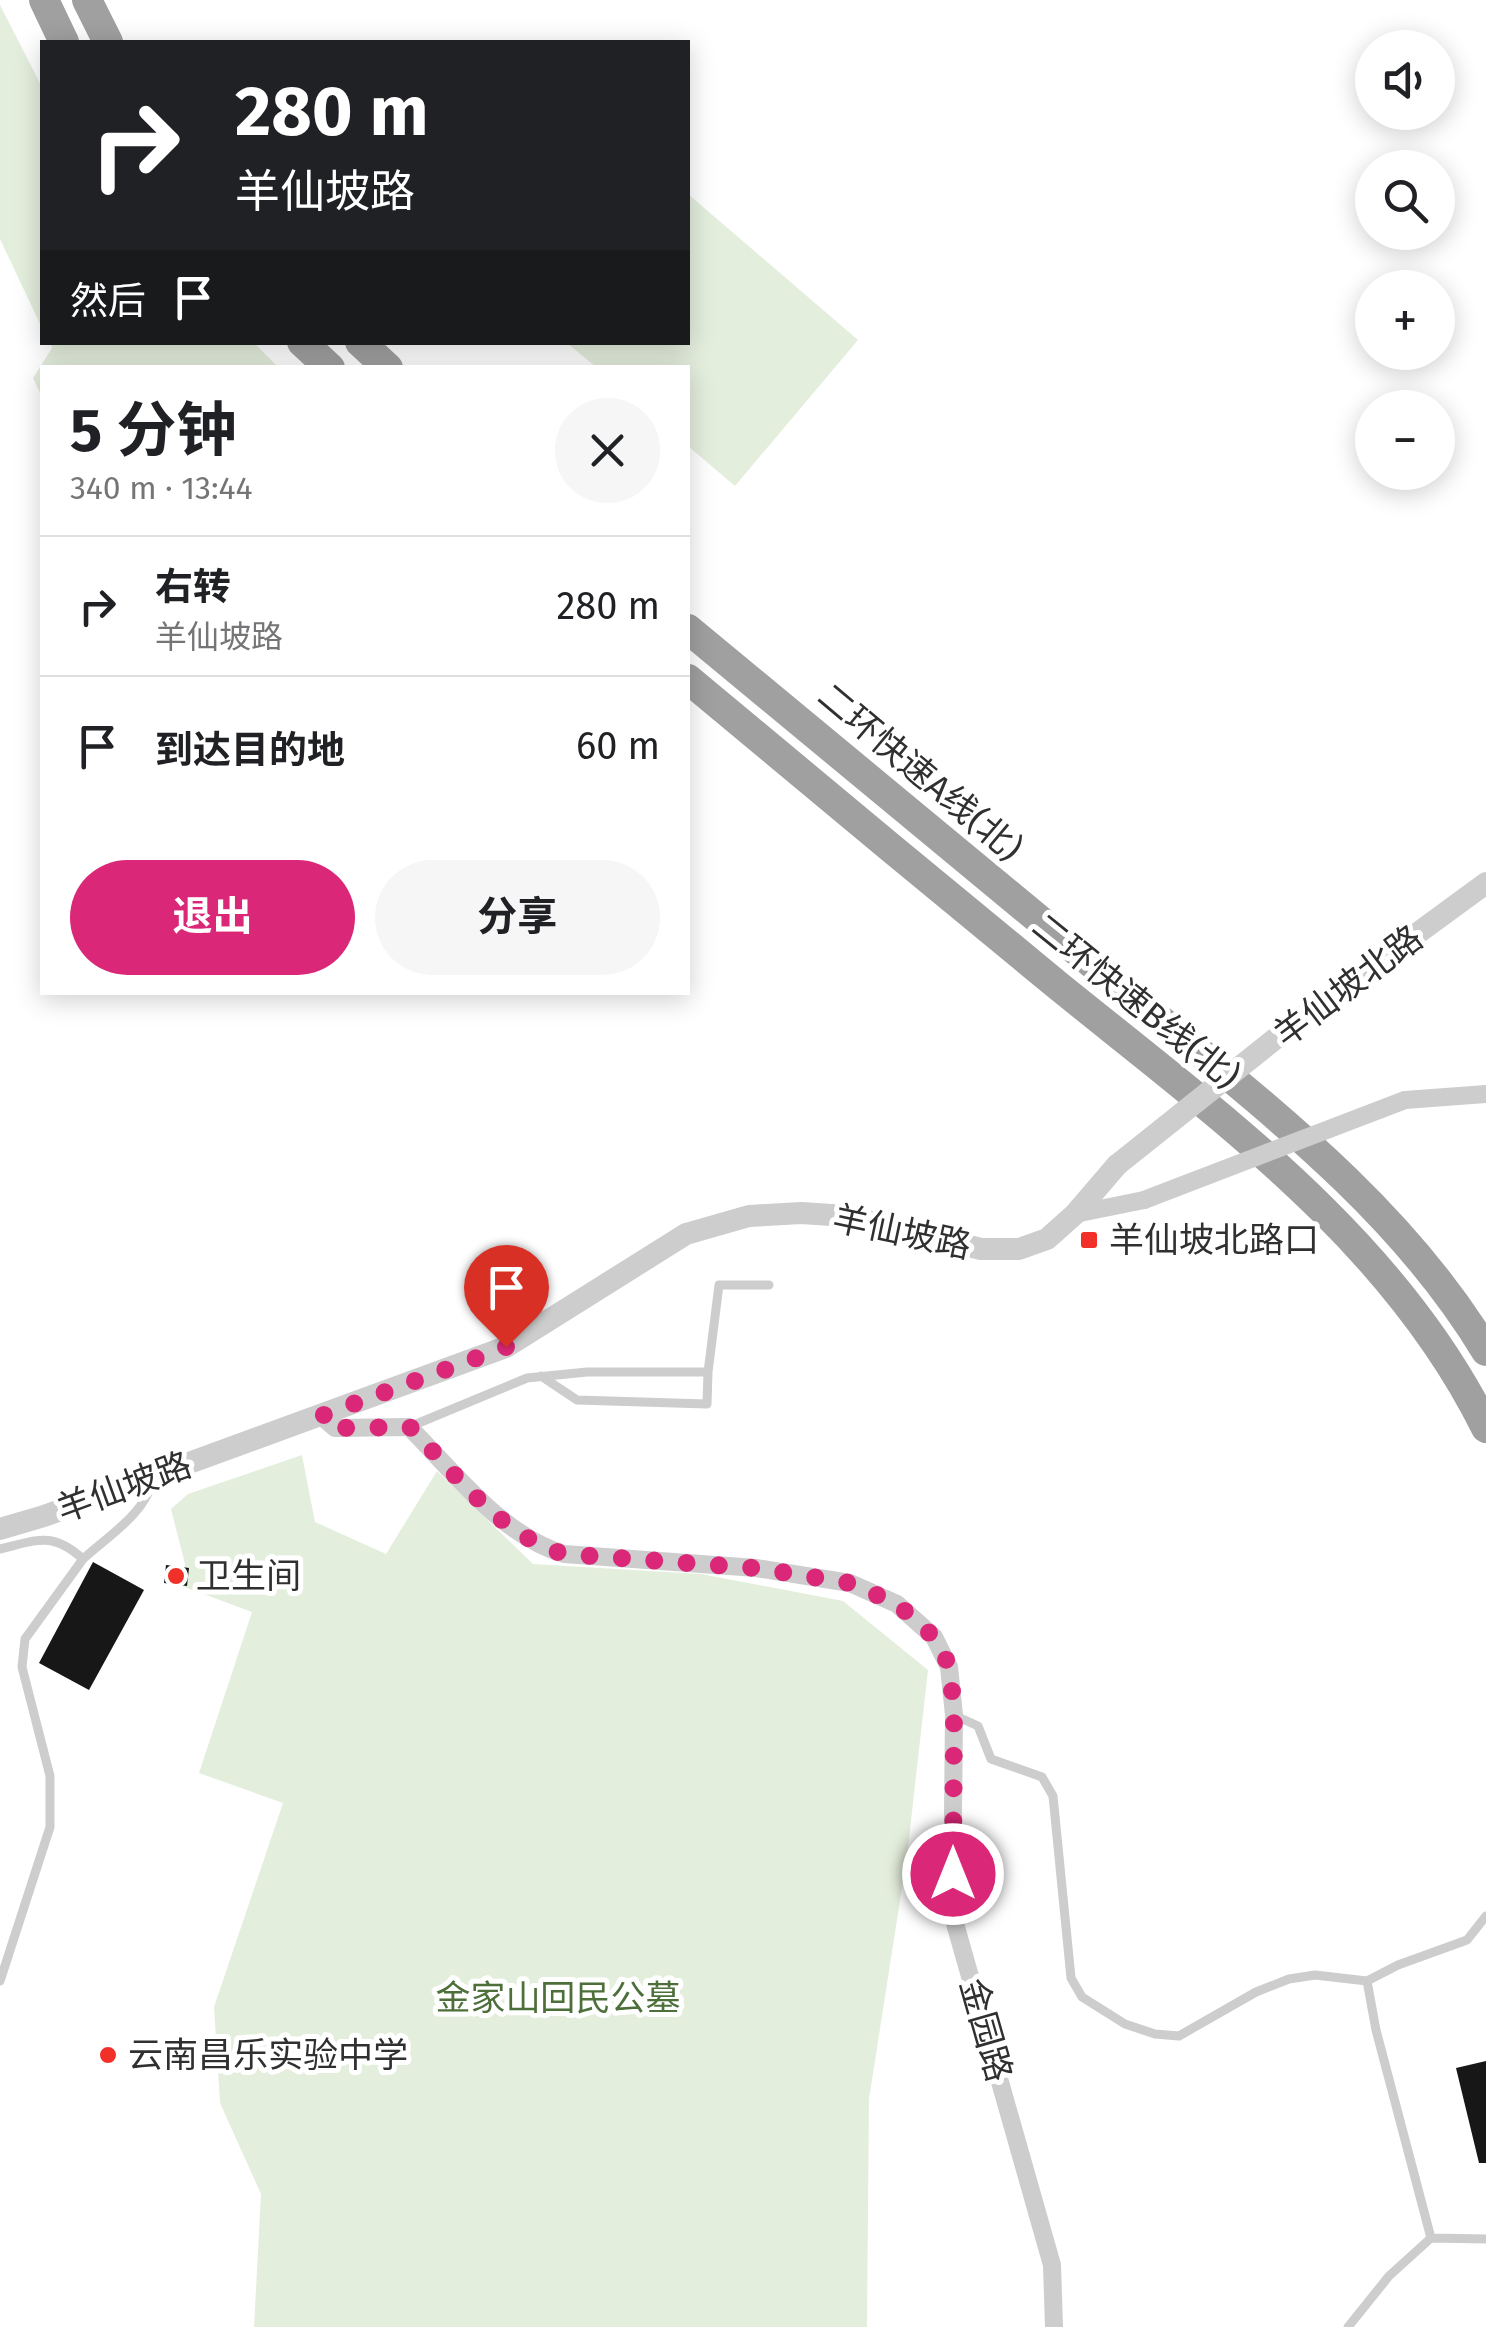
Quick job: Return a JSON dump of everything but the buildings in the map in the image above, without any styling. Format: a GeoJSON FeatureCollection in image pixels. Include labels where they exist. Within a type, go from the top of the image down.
{"type":"FeatureCollection","features":[{"type":"Feature","properties":{"kind":"highway"},"geometry":{"type":"LineString","coordinates":[[44,0],[63,40]]}},
{"type":"Feature","properties":{"kind":"highway"},"geometry":{"type":"LineString","coordinates":[[87,0],[107,40]]}},
{"type":"Feature","properties":{"kind":"highway"},"geometry":{"type":"LineString","coordinates":[[305,345],[327,365]]}},
{"type":"Feature","properties":{"kind":"highway"},"geometry":{"type":"LineString","coordinates":[[363,345],[385,365]]}},
{"type":"Feature","properties":{"kind":"highway","name":"二环快速A线(北)"},"geometry":{"type":"LineString","coordinates":[[690,631],[1248,1092],[1343,1176],[1407,1242],[1486,1351]]}},
{"type":"Feature","properties":{"kind":"highway","name":"二环快速B线(北)"},"geometry":{"type":"LineString","coordinates":[[690,681],[1219,1117],[1314,1200],[1386,1276],[1418,1318],[1486,1428]]}},
{"type":"Feature","properties":{"kind":"street","name":"羊仙坡北路"},"geometry":{"type":"LineString","coordinates":[[1117,1166],[1296,1023],[1486,884]]}},
{"type":"Feature","properties":{"kind":"street"},"geometry":{"type":"LineString","coordinates":[[1075,1214],[1144,1200],[1405,1100],[1486,1094]]}},
{"type":"Feature","properties":{"kind":"street","name":"羊仙坡路"},"geometry":{"type":"LineString","coordinates":[[0,1529],[506,1347],[686,1234],[749,1216],[800,1213],[847,1216],[981,1249],[1018,1249],[1047,1240],[1117,1166]]}},
{"type":"Feature","properties":{"kind":"street"},"geometry":{"type":"LineString","coordinates":[[321,1416],[336,1428],[410,1427]]}},
{"type":"Feature","properties":{"kind":"street","name":"金园路"},"geometry":{"type":"LineString","coordinates":[[410,1427],[504,1522],[536,1546],[564,1554],[756,1568],[850,1583],[897,1604],[934,1637],[950,1667],[954,1715],[952,1913],[1052,2265],[1056,2325]]}},
{"type":"Feature","properties":{"kind":"lane"},"geometry":{"type":"LineString","coordinates":[[541,1376],[577,1400],[707,1404],[720,1285],[769,1285]]}},
{"type":"Feature","properties":{"kind":"lane"},"geometry":{"type":"LineString","coordinates":[[410,1427],[527,1378],[586,1372],[708,1372]]}},
{"type":"Feature","properties":{"kind":"lane"},"geometry":{"type":"LineString","coordinates":[[0,1981],[4,1958],[50,1827],[50,1776],[22,1667],[25,1639],[83,1559],[139,1509],[150,1494],[154,1476]]}},
{"type":"Feature","properties":{"kind":"lane"},"geometry":{"type":"LineString","coordinates":[[0,1549],[45,1538],[62,1542],[83,1559]]}},
{"type":"Feature","properties":{"kind":"lane"},"geometry":{"type":"LineString","coordinates":[[954,1715],[978,1726],[991,1759],[1042,1776],[1053,1796],[1070,1978],[1082,1997],[1125,2024],[1155,2034],[1179,2036],[1256,1992],[1290,1979],[1315,1975],[1367,1981],[1398,1965],[1467,1940],[1486,1916]]}},
{"type":"Feature","properties":{"kind":"lane"},"geometry":{"type":"LineString","coordinates":[[1367,1981],[1376,2030],[1431,2238]]}},
{"type":"Feature","properties":{"kind":"lane"},"geometry":{"type":"LineString","coordinates":[[1348,2327],[1389,2276],[1431,2238],[1486,2239]]}},
{"type":"Feature","properties":{"kind":"green space"},"geometry":{"type":"Polygon","coordinates":[[[0,5],[40,83],[40,324],[0,239],[0,5]]]}},
{"type":"Feature","properties":{"kind":"green space"},"geometry":{"type":"Polygon","coordinates":[[[690,196],[858,340],[735,486],[690,448],[690,365],[594,365],[569,345],[690,345],[690,196]]]}},
{"type":"Feature","properties":{"kind":"green space"},"geometry":{"type":"Polygon","coordinates":[[[51,345],[256,345],[276,365],[41,365],[51,345]]]}},
{"type":"Feature","properties":{"kind":"green space"},"geometry":{"type":"Polygon","coordinates":[[[40,367],[40,393],[33,378],[40,367]]]}},
{"type":"Feature","properties":{"kind":"green space","name":"金家山回民公墓"},"geometry":{"type":"Polygon","coordinates":[[[302,1455],[315,1522],[386,1554],[437,1471],[533,1564],[701,1574],[843,1601],[928,1670],[907,1856],[869,2099],[867,2327],[254,2327],[261,2194],[220,2103],[214,2007],[283,1803],[199,1773],[252,1612],[182,1586],[185,1564],[171,1509],[188,1494],[302,1455]]]}},
{"type":"Feature","properties":{"kind":"place","name":"羊仙坡北路口"},"geometry":{"type":"Point","coordinates":[1089,1240]}},
{"type":"Feature","properties":{"kind":"place","name":"卫生间"},"geometry":{"type":"Point","coordinates":[176,1576]}},
{"type":"Feature","properties":{"kind":"place","name":"云南昌乐实验中学"},"geometry":{"type":"Point","coordinates":[108,2055]}},
{"type":"Feature","properties":{"kind":"route"},"geometry":{"type":"LineString","coordinates":[[506,1347],[321,1416],[336,1428],[410,1427],[504,1522],[536,1546],[564,1554],[756,1568],[850,1583],[897,1604],[934,1637],[950,1667],[954,1715],[953,1874]]}}]}
